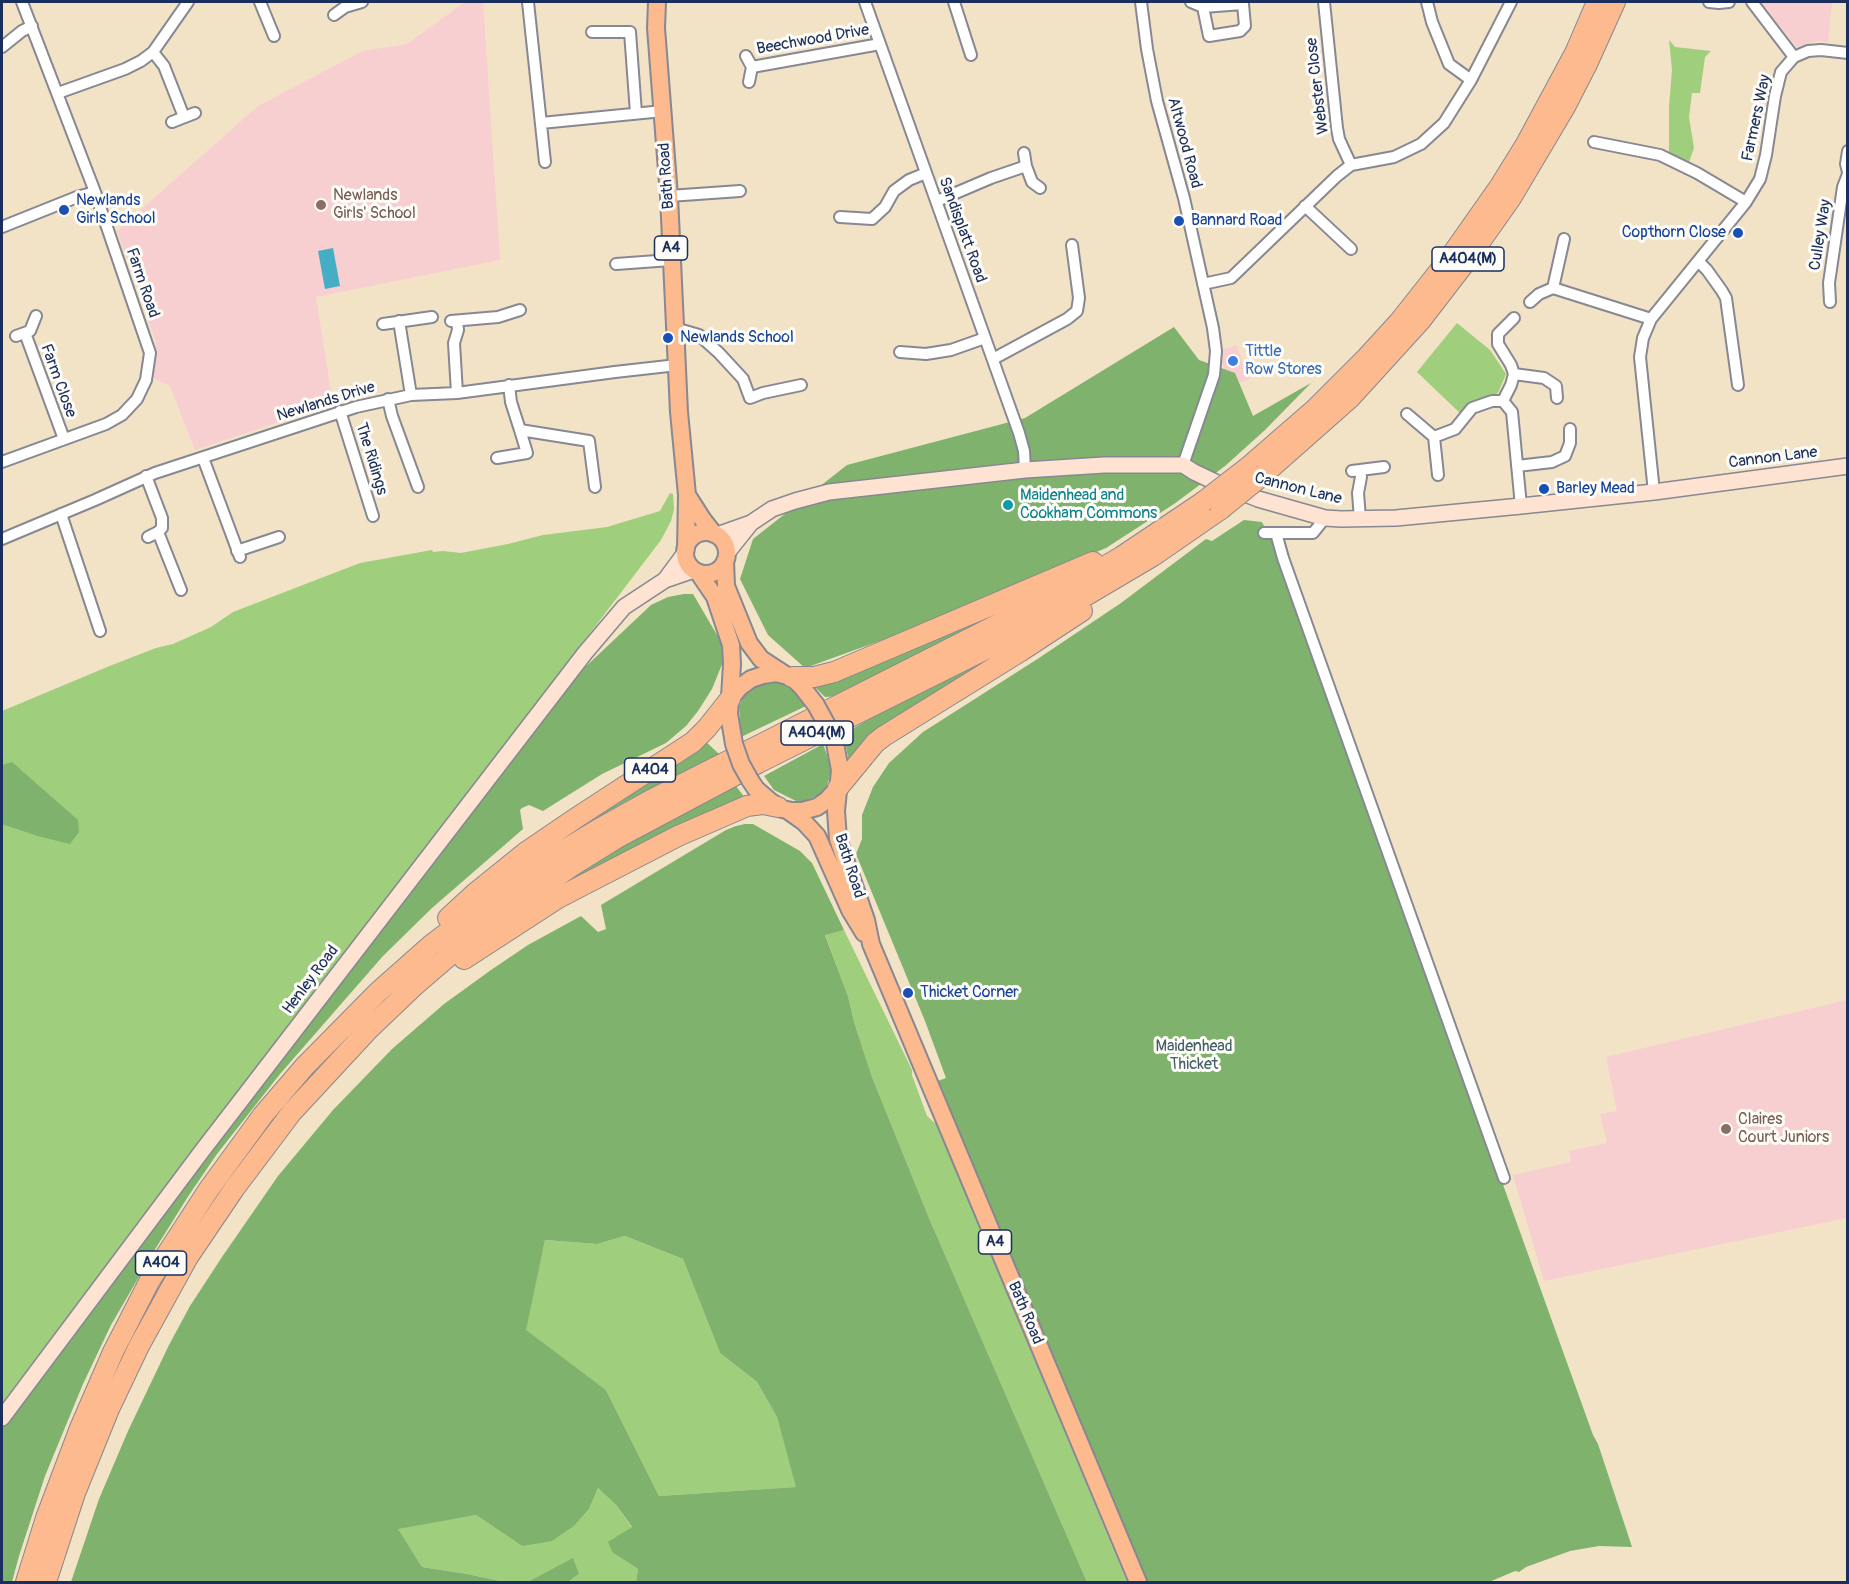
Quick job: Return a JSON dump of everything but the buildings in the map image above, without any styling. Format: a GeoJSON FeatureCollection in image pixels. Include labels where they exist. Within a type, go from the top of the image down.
{"type":"FeatureCollection","features":[{"type":"Feature","properties":{"kind":"highway","name":"A404(M)"},"geometry":{"type":"LineString","coordinates":[[1256,471],[1287,435],[1368,357],[1449,260],[1526,144],[1571,61],[1597,2]]}},
{"type":"Feature","properties":{"kind":"highway","name":"A404(M)"},"geometry":{"type":"LineString","coordinates":[[369,1029],[463,944],[527,896],[593,853],[653,818],[758,763],[1075,602],[1212,506],[1350,398],[1420,320],[1468,259],[1511,198],[1565,107],[1615,2]]}},
{"type":"Feature","properties":{"kind":"highway","name":"A404(M)"},"geometry":{"type":"LineString","coordinates":[[788,675],[814,677],[834,672],[1082,566],[1151,548]]}},
{"type":"Feature","properties":{"kind":"highway","name":"A404(M)"},"geometry":{"type":"LineString","coordinates":[[838,788],[875,743],[884,736],[1072,618],[1151,548]]}},
{"type":"Feature","properties":{"kind":"highway","name":"A404(M)"},"geometry":{"type":"LineString","coordinates":[[378,992],[431,945],[493,898],[543,863],[597,830],[1095,573],[1151,548]]}},
{"type":"Feature","properties":{"kind":"highway","name":"A404"},"geometry":{"type":"LineString","coordinates":[[26,1582],[58,1484],[113,1352],[156,1271],[209,1189],[263,1115],[305,1066],[378,992],[418,945],[474,894],[526,852],[693,742],[730,699]]}},
{"type":"Feature","properties":{"kind":"highway","name":"A404"},"geometry":{"type":"LineString","coordinates":[[46,1582],[75,1493],[109,1409],[139,1346],[183,1266],[234,1189],[292,1112],[369,1029],[501,933],[586,883],[732,811],[756,804],[783,808]]}},
{"type":"Feature","properties":{"kind":"main road","name":"Bath Road"},"geometry":{"type":"LineString","coordinates":[[657,2],[656,28],[669,196],[679,412],[687,495],[686,551]]}},
{"type":"Feature","properties":{"kind":"main road","name":"Bath Road"},"geometry":{"type":"LineString","coordinates":[[687,495],[715,534]]}},
{"type":"Feature","properties":{"kind":"main road"},"geometry":{"type":"LineString","coordinates":[[706,532],[715,534],[724,543],[726,586],[749,643],[760,659],[788,675],[802,687],[816,705],[834,738],[839,762],[838,788],[817,807],[802,811],[783,808],[761,794],[741,764],[729,720],[732,658],[729,637],[715,597],[687,561],[686,551],[691,538],[706,532]]}},
{"type":"Feature","properties":{"kind":"main road"},"geometry":{"type":"LineString","coordinates":[[696,571],[707,574],[716,571],[726,557]]}},
{"type":"Feature","properties":{"kind":"main road"},"geometry":{"type":"LineString","coordinates":[[730,699],[740,687],[756,676],[788,675]]}},
{"type":"Feature","properties":{"kind":"main road","name":"Bath Road"},"geometry":{"type":"LineString","coordinates":[[838,788],[836,811],[838,839],[866,920],[871,944],[1138,1582]]}},
{"type":"Feature","properties":{"kind":"main road","name":"Bath Road"},"geometry":{"type":"LineString","coordinates":[[783,808],[804,822],[817,836],[857,924],[871,944]]}},
{"type":"Feature","properties":{"kind":"street","name":"Farm Road"},"geometry":{"type":"LineString","coordinates":[[2,462],[106,424],[122,415],[136,399],[146,380],[150,353],[96,192],[24,2]]}},
{"type":"Feature","properties":{"kind":"street"},"geometry":{"type":"LineString","coordinates":[[58,93],[141,61],[153,52],[188,2]]}},
{"type":"Feature","properties":{"kind":"street"},"geometry":{"type":"LineString","coordinates":[[260,2],[274,36]]}},
{"type":"Feature","properties":{"kind":"street"},"geometry":{"type":"LineString","coordinates":[[334,15],[345,7],[362,2]]}},
{"type":"Feature","properties":{"kind":"street"},"geometry":{"type":"LineString","coordinates":[[528,2],[545,162]]}},
{"type":"Feature","properties":{"kind":"street","name":"Sandisplatt Road"},"geometry":{"type":"LineString","coordinates":[[865,2],[1019,433],[1024,451],[1025,470]]}},
{"type":"Feature","properties":{"kind":"street"},"geometry":{"type":"LineString","coordinates":[[954,2],[971,55]]}},
{"type":"Feature","properties":{"kind":"street","name":"Altwood Road"},"geometry":{"type":"LineString","coordinates":[[1141,2],[1157,101],[1184,198],[1216,351],[1214,375],[1183,465]]}},
{"type":"Feature","properties":{"kind":"street"},"geometry":{"type":"LineString","coordinates":[[1191,2],[1203,7],[1243,3],[1245,26],[1240,31],[1209,36],[1203,7]]}},
{"type":"Feature","properties":{"kind":"street","name":"Webster Close"},"geometry":{"type":"LineString","coordinates":[[1324,2],[1337,128],[1339,139],[1351,165]]}},
{"type":"Feature","properties":{"kind":"street"},"geometry":{"type":"LineString","coordinates":[[1427,2],[1432,22],[1449,64],[1471,80]]}},
{"type":"Feature","properties":{"kind":"street"},"geometry":{"type":"LineString","coordinates":[[1203,284],[1231,278],[1336,176],[1351,165],[1394,156],[1421,144],[1444,123],[1471,80],[1511,2]]}},
{"type":"Feature","properties":{"kind":"street"},"geometry":{"type":"LineString","coordinates":[[1709,2],[1729,2]]}},
{"type":"Feature","properties":{"kind":"street"},"geometry":{"type":"LineString","coordinates":[[1752,2],[1794,57],[1808,51],[1821,50],[1848,53]]}},
{"type":"Feature","properties":{"kind":"street"},"geometry":{"type":"LineString","coordinates":[[2,47],[21,31],[32,26]]}},
{"type":"Feature","properties":{"kind":"street"},"geometry":{"type":"LineString","coordinates":[[592,32],[630,32],[636,113]]}},
{"type":"Feature","properties":{"kind":"street","name":"Beechwood Drive"},"geometry":{"type":"LineString","coordinates":[[752,67],[880,44]]}},
{"type":"Feature","properties":{"kind":"street"},"geometry":{"type":"LineString","coordinates":[[153,52],[164,66],[190,115],[172,122]]}},
{"type":"Feature","properties":{"kind":"street","name":"Beechwood Drive"},"geometry":{"type":"LineString","coordinates":[[746,56],[752,67],[749,82]]}},
{"type":"Feature","properties":{"kind":"street","name":"Farmers Way"},"geometry":{"type":"LineString","coordinates":[[1654,492],[1640,357],[1643,338],[1651,319],[1746,202],[1760,179],[1781,72],[1794,57]]}},
{"type":"Feature","properties":{"kind":"street"},"geometry":{"type":"LineString","coordinates":[[540,123],[663,111]]}},
{"type":"Feature","properties":{"kind":"street"},"geometry":{"type":"LineString","coordinates":[[1594,142],[1660,155],[1697,173],[1746,202]]}},
{"type":"Feature","properties":{"kind":"street","name":"Culley Way"},"geometry":{"type":"LineString","coordinates":[[1830,302],[1828,283],[1843,187],[1848,173],[1846,164],[1848,151]]}},
{"type":"Feature","properties":{"kind":"street"},"geometry":{"type":"LineString","coordinates":[[1024,153],[1032,182],[1041,188]]}},
{"type":"Feature","properties":{"kind":"street"},"geometry":{"type":"LineString","coordinates":[[937,201],[990,178],[1026,166]]}},
{"type":"Feature","properties":{"kind":"street"},"geometry":{"type":"LineString","coordinates":[[840,217],[872,219],[885,207],[894,191],[909,180],[927,173]]}},
{"type":"Feature","properties":{"kind":"street"},"geometry":{"type":"LineString","coordinates":[[669,196],[740,191]]}},
{"type":"Feature","properties":{"kind":"street"},"geometry":{"type":"LineString","coordinates":[[2,227],[76,197],[96,192]]}},
{"type":"Feature","properties":{"kind":"street"},"geometry":{"type":"LineString","coordinates":[[1305,206],[1351,249]]}},
{"type":"Feature","properties":{"kind":"street"},"geometry":{"type":"LineString","coordinates":[[1553,288],[1564,239]]}},
{"type":"Feature","properties":{"kind":"street"},"geometry":{"type":"LineString","coordinates":[[993,359],[1067,319],[1077,311],[1079,298],[1072,245]]}},
{"type":"Feature","properties":{"kind":"street"},"geometry":{"type":"LineString","coordinates":[[616,264],[671,260]]}},
{"type":"Feature","properties":{"kind":"street"},"geometry":{"type":"LineString","coordinates":[[1698,261],[1726,298],[1738,385]]}},
{"type":"Feature","properties":{"kind":"street"},"geometry":{"type":"LineString","coordinates":[[1530,302],[1539,294],[1553,288],[1651,319]]}},
{"type":"Feature","properties":{"kind":"street"},"geometry":{"type":"LineString","coordinates":[[457,393],[454,344],[458,330],[454,321],[498,317],[520,310]]}},
{"type":"Feature","properties":{"kind":"street","name":"Farm Close"},"geometry":{"type":"LineString","coordinates":[[36,316],[30,331],[20,335],[64,439]]}},
{"type":"Feature","properties":{"kind":"street"},"geometry":{"type":"LineString","coordinates":[[383,324],[432,317]]}},
{"type":"Feature","properties":{"kind":"street"},"geometry":{"type":"LineString","coordinates":[[1503,401],[1514,374],[1498,344],[1498,334],[1514,318]]}},
{"type":"Feature","properties":{"kind":"street"},"geometry":{"type":"LineString","coordinates":[[399,321],[411,395]]}},
{"type":"Feature","properties":{"kind":"street"},"geometry":{"type":"LineString","coordinates":[[675,328],[699,335],[712,347],[743,379],[750,398],[801,385]]}},
{"type":"Feature","properties":{"kind":"street"},"geometry":{"type":"LineString","coordinates":[[900,352],[926,354],[951,350],[985,338]]}},
{"type":"Feature","properties":{"kind":"street","name":"Newlands Drive"},"geometry":{"type":"LineString","coordinates":[[2,539],[146,476],[340,411],[411,395],[457,393],[677,365]]}},
{"type":"Feature","properties":{"kind":"street"},"geometry":{"type":"LineString","coordinates":[[1514,374],[1544,378],[1556,386],[1557,398]]}},
{"type":"Feature","properties":{"kind":"street"},"geometry":{"type":"LineString","coordinates":[[497,458],[527,453],[511,402],[509,385]]}},
{"type":"Feature","properties":{"kind":"street"},"geometry":{"type":"LineString","coordinates":[[388,399],[418,487]]}},
{"type":"Feature","properties":{"kind":"street"},"geometry":{"type":"LineString","coordinates":[[1434,437],[1455,429],[1472,408],[1492,401],[1503,401]]}},
{"type":"Feature","properties":{"kind":"street"},"geometry":{"type":"LineString","coordinates":[[1503,401],[1512,412],[1521,506]]}},
{"type":"Feature","properties":{"kind":"street","name":"The Ridings"},"geometry":{"type":"LineString","coordinates":[[340,411],[373,516]]}},
{"type":"Feature","properties":{"kind":"street"},"geometry":{"type":"LineString","coordinates":[[1407,414],[1434,437],[1438,475]]}},
{"type":"Feature","properties":{"kind":"street"},"geometry":{"type":"LineString","coordinates":[[1517,466],[1552,462],[1565,456],[1570,443],[1570,429]]}},
{"type":"Feature","properties":{"kind":"street"},"geometry":{"type":"LineString","coordinates":[[520,430],[589,441],[595,487]]}},
{"type":"Feature","properties":{"kind":"street"},"geometry":{"type":"LineString","coordinates":[[203,458],[239,554],[279,537]]}},
{"type":"Feature","properties":{"kind":"street","name":"Cannon Lane"},"geometry":{"type":"LineString","coordinates":[[715,534],[751,523],[772,509],[829,492],[1025,470],[1104,465],[1183,465],[1215,482],[1257,499],[1325,518],[1359,519],[1396,518],[1654,492],[1848,466]]}},
{"type":"Feature","properties":{"kind":"street"},"geometry":{"type":"LineString","coordinates":[[1359,519],[1358,493],[1361,477],[1356,470],[1384,467]]}},
{"type":"Feature","properties":{"kind":"street"},"geometry":{"type":"LineString","coordinates":[[146,476],[167,516],[162,528],[153,534],[181,590]]}},
{"type":"Feature","properties":{"kind":"street"},"geometry":{"type":"LineString","coordinates":[[61,514],[100,631]]}},
{"type":"Feature","properties":{"kind":"street"},"geometry":{"type":"LineString","coordinates":[[1264,533],[1313,533],[1325,518]]}},
{"type":"Feature","properties":{"kind":"street","name":"Cannon Lane"},"geometry":{"type":"LineString","coordinates":[[726,557],[751,523]]}},
{"type":"Feature","properties":{"kind":"street"},"geometry":{"type":"LineString","coordinates":[[1276,533],[1287,570],[1504,1178]]}},
{"type":"Feature","properties":{"kind":"street","name":"Henley Road"},"geometry":{"type":"LineString","coordinates":[[2,1418],[202,1151],[585,653],[624,607],[665,579],[686,551]]}},
{"type":"Feature","properties":{"kind":"street","name":"Henley Road"},"geometry":{"type":"LineString","coordinates":[[665,579],[696,571]]}},
{"type":"Feature","properties":{"kind":"shaded area","name":"Newlands Girls' School"},"geometry":{"type":"Polygon","coordinates":[[[465,2],[483,2],[500,260],[316,297],[333,404],[195,450],[170,386],[150,376],[156,342],[117,231],[258,106],[363,51],[407,44],[465,2]]]}},
{"type":"Feature","properties":{"kind":"shaded area"},"geometry":{"type":"Polygon","coordinates":[[[1762,2],[1832,2],[1828,42],[1816,41],[1797,47],[1762,2]]]}},
{"type":"Feature","properties":{"kind":"shaded area"},"geometry":{"type":"Polygon","coordinates":[[[1236,345],[1250,379],[1232,386],[1219,357],[1221,351],[1236,345]]]}},
{"type":"Feature","properties":{"kind":"shaded area","name":"Claires Court Juniors"},"geometry":{"type":"Polygon","coordinates":[[[1847,1000],[1847,1218],[1544,1281],[1513,1175],[1571,1162],[1569,1151],[1607,1143],[1600,1114],[1617,1111],[1606,1057],[1847,1000]]]}},
{"type":"Feature","properties":{"kind":"green space"},"geometry":{"type":"Polygon","coordinates":[[[1669,40],[1675,47],[1711,51],[1705,57],[1700,93],[1692,93],[1689,117],[1694,148],[1687,168],[1669,159],[1672,70],[1669,40]]]}},
{"type":"Feature","properties":{"kind":"green space"},"geometry":{"type":"Polygon","coordinates":[[[1457,323],[1490,350],[1506,374],[1498,393],[1476,401],[1462,415],[1417,372],[1457,323]]]}},
{"type":"Feature","properties":{"kind":"green space"},"geometry":{"type":"Polygon","coordinates":[[[1174,327],[1199,360],[1235,373],[1253,416],[1311,383],[1265,430],[1225,466],[1174,504],[1106,548],[888,638],[805,668],[768,635],[740,579],[753,539],[847,465],[1025,418],[1174,327]]]}},
{"type":"Feature","properties":{"kind":"green space"},"geometry":{"type":"Polygon","coordinates":[[[670,493],[673,494],[674,509],[671,521],[661,540],[234,1096],[2,1407],[2,711],[112,665],[173,644],[211,627],[233,612],[360,563],[432,550],[433,552],[461,553],[543,535],[607,527],[660,511],[670,493]]]}},
{"type":"Feature","properties":{"kind":"green space","name":"Maidenhead Thicket"},"geometry":{"type":"Polygon","coordinates":[[[1244,520],[1262,522],[1272,542],[1598,1444],[1632,1547],[1599,1546],[1570,1551],[1489,1582],[1146,1582],[935,1082],[946,1078],[856,854],[862,839],[862,815],[873,787],[889,763],[923,732],[1121,603],[1206,539],[1212,541],[1244,520]]]}},
{"type":"Feature","properties":{"kind":"green space"},"geometry":{"type":"Polygon","coordinates":[[[693,594],[727,652],[712,689],[698,711],[686,726],[666,743],[602,774],[543,811],[529,805],[522,808],[520,810],[523,829],[432,908],[383,956],[280,1074],[217,1154],[189,1195],[111,1325],[83,1384],[45,1476],[12,1582],[2,1582],[2,1425],[425,870],[460,830],[457,827],[581,671],[651,605],[668,597],[693,594]]]}},
{"type":"Feature","properties":{"kind":"green space"},"geometry":{"type":"Polygon","coordinates":[[[1006,606],[1007,609],[837,696],[825,697],[813,685],[1006,606]]]}},
{"type":"Feature","properties":{"kind":"green space"},"geometry":{"type":"Polygon","coordinates":[[[1019,642],[895,718],[862,743],[849,761],[845,742],[851,741],[854,728],[1019,642]]]}},
{"type":"Feature","properties":{"kind":"green space"},"geometry":{"type":"Polygon","coordinates":[[[770,679],[792,686],[804,696],[806,706],[741,737],[739,706],[747,690],[770,679]]]}},
{"type":"Feature","properties":{"kind":"green space"},"geometry":{"type":"Polygon","coordinates":[[[703,739],[719,754],[625,802],[511,873],[703,739]]]}},
{"type":"Feature","properties":{"kind":"green space"},"geometry":{"type":"Polygon","coordinates":[[[823,744],[832,769],[825,792],[800,803],[774,790],[764,776],[823,744]]]}},
{"type":"Feature","properties":{"kind":"green space"},"geometry":{"type":"Polygon","coordinates":[[[12,762],[78,820],[79,832],[70,844],[2,824],[2,765],[12,762]]]}},
{"type":"Feature","properties":{"kind":"green space"},"geometry":{"type":"Polygon","coordinates":[[[735,785],[746,799],[507,922],[621,846],[735,785]]]}},
{"type":"Feature","properties":{"kind":"green space"},"geometry":{"type":"Polygon","coordinates":[[[753,824],[800,851],[812,863],[844,930],[825,935],[848,996],[872,1077],[929,1218],[1087,1582],[636,1582],[638,1569],[613,1553],[608,1542],[632,1527],[617,1506],[598,1488],[589,1509],[575,1525],[552,1541],[522,1546],[476,1515],[398,1529],[422,1567],[505,1582],[71,1582],[99,1499],[128,1431],[190,1306],[278,1176],[333,1110],[392,1049],[444,1004],[491,970],[528,945],[581,916],[598,932],[606,929],[601,905],[736,826],[753,824]],[[625,1236],[597,1244],[545,1240],[526,1330],[606,1390],[659,1496],[796,1487],[777,1417],[757,1382],[720,1353],[683,1259],[625,1236]]]}},
{"type":"Feature","properties":{"kind":"green space"},"geometry":{"type":"Polygon","coordinates":[[[844,930],[912,1070],[927,1116],[937,1125],[1127,1582],[1087,1582],[929,1218],[872,1077],[848,996],[825,934],[844,930]]]}},
{"type":"Feature","properties":{"kind":"green space"},"geometry":{"type":"Polygon","coordinates":[[[625,1236],[683,1259],[720,1353],[757,1382],[777,1417],[797,1487],[659,1496],[606,1390],[525,1330],[545,1240],[597,1244],[625,1236]]]}},
{"type":"Feature","properties":{"kind":"green space"},"geometry":{"type":"Polygon","coordinates":[[[598,1488],[617,1506],[632,1528],[613,1553],[638,1569],[636,1582],[568,1582],[579,1574],[528,1582],[505,1582],[422,1567],[397,1528],[476,1515],[522,1546],[575,1525],[589,1509],[598,1488]]]}},
{"type":"Feature","properties":{"kind":"green space"},"geometry":{"type":"Polygon","coordinates":[[[573,1558],[579,1574],[568,1582],[528,1582],[573,1558]]]}},
{"type":"Feature","properties":{"kind":"water"},"geometry":{"type":"Polygon","coordinates":[[[333,248],[340,286],[325,289],[318,251],[333,248]]]}},
{"type":"Feature","properties":{"kind":"place","name":"Newlands Girls' School"},"geometry":{"type":"Point","coordinates":[321,205]}},
{"type":"Feature","properties":{"kind":"place","name":"Newlands Girls School"},"geometry":{"type":"Point","coordinates":[64,210]}},
{"type":"Feature","properties":{"kind":"place","name":"Bannard Road"},"geometry":{"type":"Point","coordinates":[1179,221]}},
{"type":"Feature","properties":{"kind":"place","name":"Copthorn Close"},"geometry":{"type":"Point","coordinates":[1738,233]}},
{"type":"Feature","properties":{"kind":"place","name":"Newlands School"},"geometry":{"type":"Point","coordinates":[668,338]}},
{"type":"Feature","properties":{"kind":"place","name":"Tittle Row Stores"},"geometry":{"type":"Point","coordinates":[1233,361]}},
{"type":"Feature","properties":{"kind":"place","name":"Barley Mead"},"geometry":{"type":"Point","coordinates":[1544,489]}},
{"type":"Feature","properties":{"kind":"place","name":"Maidenhead and Cookham Commons"},"geometry":{"type":"Point","coordinates":[1008,505]}},
{"type":"Feature","properties":{"kind":"place","name":"Thicket Corner"},"geometry":{"type":"Point","coordinates":[908,993]}},
{"type":"Feature","properties":{"kind":"place","name":"Claires Court Juniors"},"geometry":{"type":"Point","coordinates":[1726,1129]}}]}
